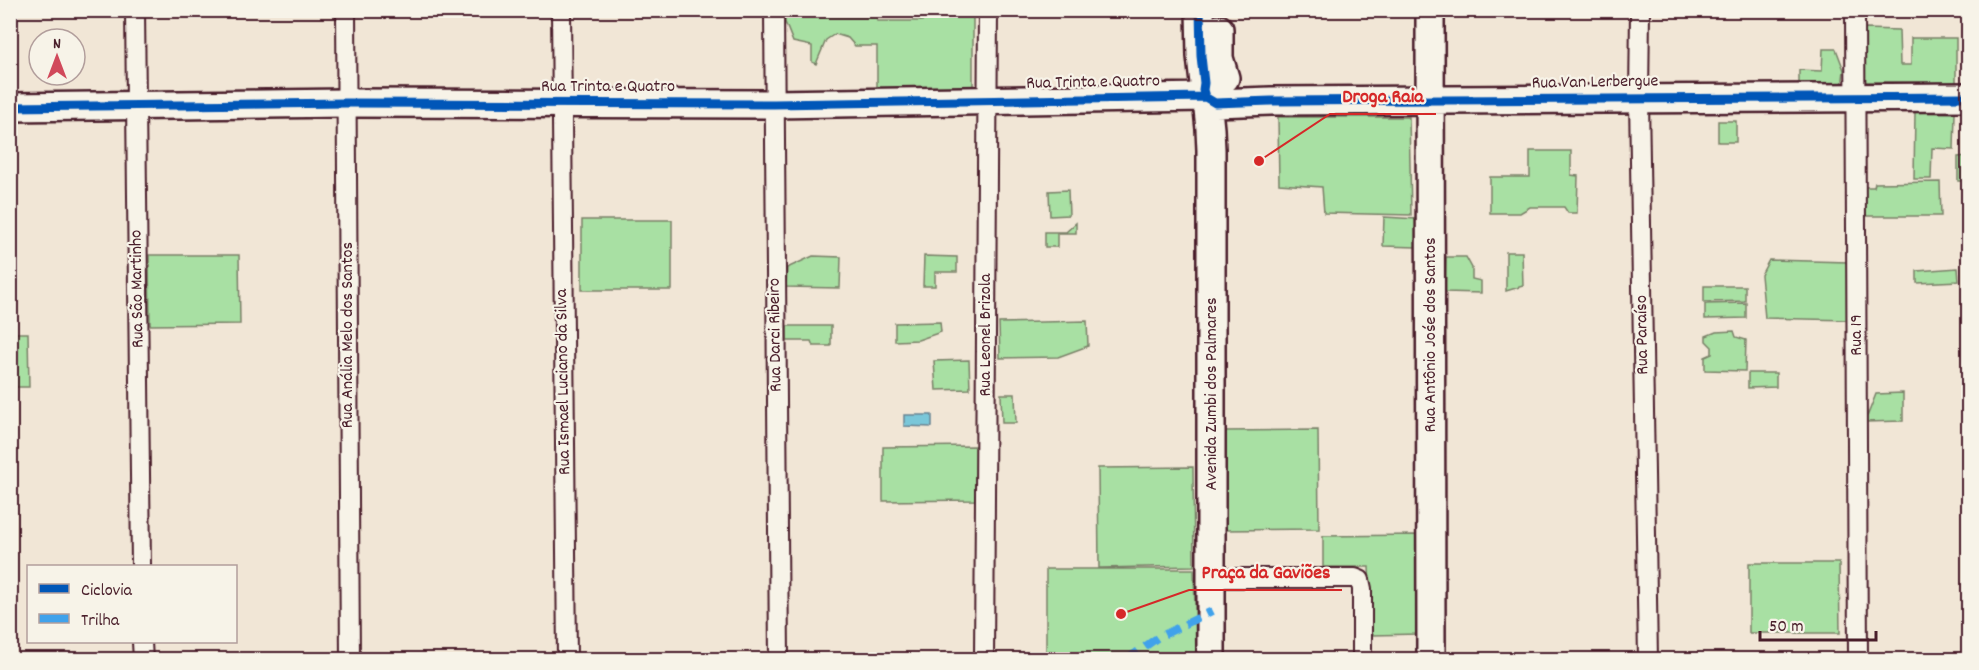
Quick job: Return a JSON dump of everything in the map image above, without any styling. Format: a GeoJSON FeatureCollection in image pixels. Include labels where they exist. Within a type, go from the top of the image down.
{"type":"FeatureCollection","features":[{"type":"Feature","properties":{"kind":"street","name":"Rua São Martinho"},"geometry":{"type":"LineString","coordinates":[[135,10],[141,565]]}},
{"type":"Feature","properties":{"kind":"street","name":"Rua Anália Melo dos Santos"},"geometry":{"type":"LineString","coordinates":[[346,10],[350,660]]}},
{"type":"Feature","properties":{"kind":"street","name":"Rua Ismael Luciano da Silva"},"geometry":{"type":"LineString","coordinates":[[561,10],[567,660]]}},
{"type":"Feature","properties":{"kind":"street","name":"Rua Darci Ribeiro"},"geometry":{"type":"LineString","coordinates":[[774,10],[779,660]]}},
{"type":"Feature","properties":{"kind":"street","name":"Rua Leonel Brizola"},"geometry":{"type":"LineString","coordinates":[[984,660],[988,10]]}},
{"type":"Feature","properties":{"kind":"street"},"geometry":{"type":"LineString","coordinates":[[1200,10],[1201,56],[1216,92]]}},
{"type":"Feature","properties":{"kind":"street"},"geometry":{"type":"LineString","coordinates":[[1216,92],[1221,67],[1218,45],[1219,10]]}},
{"type":"Feature","properties":{"kind":"street","name":"Rua Antônio Jośe dos Santos"},"geometry":{"type":"LineString","coordinates":[[1430,10],[1431,660]]}},
{"type":"Feature","properties":{"kind":"street","name":"Rua Paraíso"},"geometry":{"type":"LineString","coordinates":[[1640,10],[1639,99],[1648,660]]}},
{"type":"Feature","properties":{"kind":"street","name":"Rua 19"},"geometry":{"type":"LineString","coordinates":[[1856,10],[1858,660]]}},
{"type":"Feature","properties":{"kind":"street","name":"Rua Trinta e Quatro"},"geometry":{"type":"LineString","coordinates":[[10,107],[346,103],[987,102],[1216,92]]}},
{"type":"Feature","properties":{"kind":"street","name":"Rua Van Lerbergue"},"geometry":{"type":"LineString","coordinates":[[1216,92],[1271,100],[1968,97]]}},
{"type":"Feature","properties":{"kind":"street","name":"Avenida Zumbi dos Palmares"},"geometry":{"type":"LineString","coordinates":[[1211,660],[1213,578],[1210,129],[1216,92]]}},
{"type":"Feature","properties":{"kind":"street"},"geometry":{"type":"LineString","coordinates":[[1213,578],[1355,578],[1359,580],[1362,589],[1362,660]]}},
{"type":"Feature","properties":{"kind":"street"},"geometry":{"type":"LineString","coordinates":[[142,643],[142,660]]}},
{"type":"Feature","properties":{"kind":"green space"},"geometry":{"type":"Polygon","coordinates":[[[785,11],[876,11],[877,21],[922,21],[922,11],[973,11],[973,90],[877,90],[877,46],[855,46],[848,38],[835,34],[826,40],[816,64],[812,62],[812,46],[793,42],[785,22],[785,11]]]}},
{"type":"Feature","properties":{"kind":"green space"},"geometry":{"type":"Polygon","coordinates":[[[1865,29],[1899,30],[1900,65],[1911,65],[1911,38],[1956,38],[1956,83],[1865,82],[1865,29]]]}},
{"type":"Feature","properties":{"kind":"green space"},"geometry":{"type":"Polygon","coordinates":[[[1823,49],[1836,49],[1844,70],[1842,88],[1799,89],[1799,70],[1822,71],[1823,49]]]}},
{"type":"Feature","properties":{"kind":"green space"},"geometry":{"type":"Polygon","coordinates":[[[1915,112],[1955,113],[1954,149],[1932,148],[1931,179],[1914,179],[1915,112]]]}},
{"type":"Feature","properties":{"kind":"green space"},"geometry":{"type":"Polygon","coordinates":[[[1278,117],[1409,117],[1411,215],[1324,213],[1322,187],[1279,184],[1278,117]]]}},
{"type":"Feature","properties":{"kind":"green space"},"geometry":{"type":"Polygon","coordinates":[[[1718,121],[1736,121],[1736,142],[1718,142],[1718,121]]]}},
{"type":"Feature","properties":{"kind":"green space"},"geometry":{"type":"Polygon","coordinates":[[[1530,151],[1571,151],[1571,175],[1578,176],[1577,213],[1568,213],[1564,207],[1530,207],[1520,213],[1490,213],[1490,177],[1530,177],[1530,151]]]}},
{"type":"Feature","properties":{"kind":"green space"},"geometry":{"type":"Polygon","coordinates":[[[1968,156],[1968,181],[1958,181],[1958,157],[1968,156]]]}},
{"type":"Feature","properties":{"kind":"green space"},"geometry":{"type":"Polygon","coordinates":[[[1940,182],[1941,216],[1865,216],[1865,187],[1874,187],[1875,183],[1940,182]]]}},
{"type":"Feature","properties":{"kind":"green space"},"geometry":{"type":"Polygon","coordinates":[[[1068,190],[1069,215],[1050,216],[1049,191],[1068,190]]]}},
{"type":"Feature","properties":{"kind":"green space"},"geometry":{"type":"Polygon","coordinates":[[[1384,217],[1417,219],[1416,247],[1383,246],[1384,217]]]}},
{"type":"Feature","properties":{"kind":"green space"},"geometry":{"type":"Polygon","coordinates":[[[582,220],[672,220],[672,290],[582,290],[582,220]]]}},
{"type":"Feature","properties":{"kind":"green space"},"geometry":{"type":"Polygon","coordinates":[[[1076,223],[1076,233],[1057,233],[1057,247],[1045,247],[1045,232],[1066,232],[1076,223]]]}},
{"type":"Feature","properties":{"kind":"green space"},"geometry":{"type":"Polygon","coordinates":[[[1506,252],[1522,252],[1523,286],[1506,291],[1506,252]]]}},
{"type":"Feature","properties":{"kind":"green space"},"geometry":{"type":"Polygon","coordinates":[[[149,255],[239,255],[240,324],[150,325],[149,255]]]}},
{"type":"Feature","properties":{"kind":"green space"},"geometry":{"type":"Polygon","coordinates":[[[813,256],[841,257],[840,288],[786,287],[787,268],[813,256]]]}},
{"type":"Feature","properties":{"kind":"green space"},"geometry":{"type":"Polygon","coordinates":[[[924,256],[957,257],[957,272],[935,272],[935,286],[923,286],[924,256]]]}},
{"type":"Feature","properties":{"kind":"green space"},"geometry":{"type":"Polygon","coordinates":[[[1446,257],[1466,257],[1472,268],[1472,279],[1481,281],[1481,293],[1445,292],[1446,257]]]}},
{"type":"Feature","properties":{"kind":"green space"},"geometry":{"type":"Polygon","coordinates":[[[1769,260],[1848,262],[1850,320],[1765,318],[1761,275],[1769,260]]]}},
{"type":"Feature","properties":{"kind":"green space"},"geometry":{"type":"Polygon","coordinates":[[[1958,268],[1959,281],[1917,283],[1917,271],[1958,268]]]}},
{"type":"Feature","properties":{"kind":"green space"},"geometry":{"type":"Polygon","coordinates":[[[1704,286],[1745,286],[1745,301],[1704,302],[1704,286]]]}},
{"type":"Feature","properties":{"kind":"green space"},"geometry":{"type":"Polygon","coordinates":[[[1746,303],[1746,318],[1705,319],[1705,304],[1746,303]]]}},
{"type":"Feature","properties":{"kind":"green space"},"geometry":{"type":"Polygon","coordinates":[[[1087,321],[1088,346],[1058,357],[1000,358],[999,323],[1087,321]]]}},
{"type":"Feature","properties":{"kind":"green space"},"geometry":{"type":"Polygon","coordinates":[[[940,322],[941,332],[918,340],[895,341],[895,323],[940,322]]]}},
{"type":"Feature","properties":{"kind":"green space"},"geometry":{"type":"Polygon","coordinates":[[[787,326],[831,326],[831,346],[813,346],[811,341],[787,341],[787,326]]]}},
{"type":"Feature","properties":{"kind":"green space"},"geometry":{"type":"Polygon","coordinates":[[[1734,331],[1736,337],[1746,340],[1745,371],[1705,370],[1705,357],[1712,354],[1712,347],[1706,341],[1706,336],[1716,332],[1734,331]]]}},
{"type":"Feature","properties":{"kind":"green space"},"geometry":{"type":"Polygon","coordinates":[[[11,333],[28,333],[29,387],[11,387],[11,333]]]}},
{"type":"Feature","properties":{"kind":"green space"},"geometry":{"type":"Polygon","coordinates":[[[969,360],[970,389],[936,390],[934,361],[969,360]]]}},
{"type":"Feature","properties":{"kind":"green space"},"geometry":{"type":"Polygon","coordinates":[[[1748,373],[1776,373],[1776,387],[1748,388],[1748,373]]]}},
{"type":"Feature","properties":{"kind":"green space"},"geometry":{"type":"Polygon","coordinates":[[[1903,393],[1903,421],[1865,422],[1876,394],[1903,393]]]}},
{"type":"Feature","properties":{"kind":"green space"},"geometry":{"type":"Polygon","coordinates":[[[1001,394],[1015,394],[1016,423],[1002,423],[1001,394]]]}},
{"type":"Feature","properties":{"kind":"green space"},"geometry":{"type":"Polygon","coordinates":[[[1318,430],[1319,529],[1224,530],[1223,431],[1318,430]]]}},
{"type":"Feature","properties":{"kind":"green space"},"geometry":{"type":"Polygon","coordinates":[[[976,446],[977,500],[883,501],[883,447],[976,446]]]}},
{"type":"Feature","properties":{"kind":"green space"},"geometry":{"type":"Polygon","coordinates":[[[1193,467],[1194,566],[1099,568],[1098,468],[1193,467]]]}},
{"type":"Feature","properties":{"kind":"green space"},"geometry":{"type":"Polygon","coordinates":[[[1418,535],[1419,634],[1372,635],[1369,567],[1323,567],[1323,536],[1418,535]]]}},
{"type":"Feature","properties":{"kind":"green space"},"geometry":{"type":"Polygon","coordinates":[[[1749,563],[1839,563],[1840,633],[1749,633],[1749,563]]]}},
{"type":"Feature","properties":{"kind":"green space"},"geometry":{"type":"Polygon","coordinates":[[[1046,569],[1194,569],[1196,659],[1046,659],[1046,569]]]}},
{"type":"Feature","properties":{"kind":"water"},"geometry":{"type":"Polygon","coordinates":[[[904,415],[932,415],[932,427],[904,426],[904,415]]]}},
{"type":"Feature","properties":{"kind":"marked path"},"geometry":{"type":"LineString","coordinates":[[1126,660],[1157,638],[1212,611]]}},
{"type":"Feature","properties":{"kind":"cycle path"},"geometry":{"type":"LineString","coordinates":[[1200,10],[1203,90],[1205,97],[1215,103],[1968,97]]}},
{"type":"Feature","properties":{"kind":"cycle path"},"geometry":{"type":"LineString","coordinates":[[10,107],[346,103],[774,104],[1205,97]]}},
{"type":"Feature","properties":{"kind":"place","name":"Droga Raia"},"geometry":{"type":"Point","coordinates":[1259,161]}},
{"type":"Feature","properties":{"kind":"place","name":"Praça da Gaviões"},"geometry":{"type":"Point","coordinates":[1121,614]}}]}
